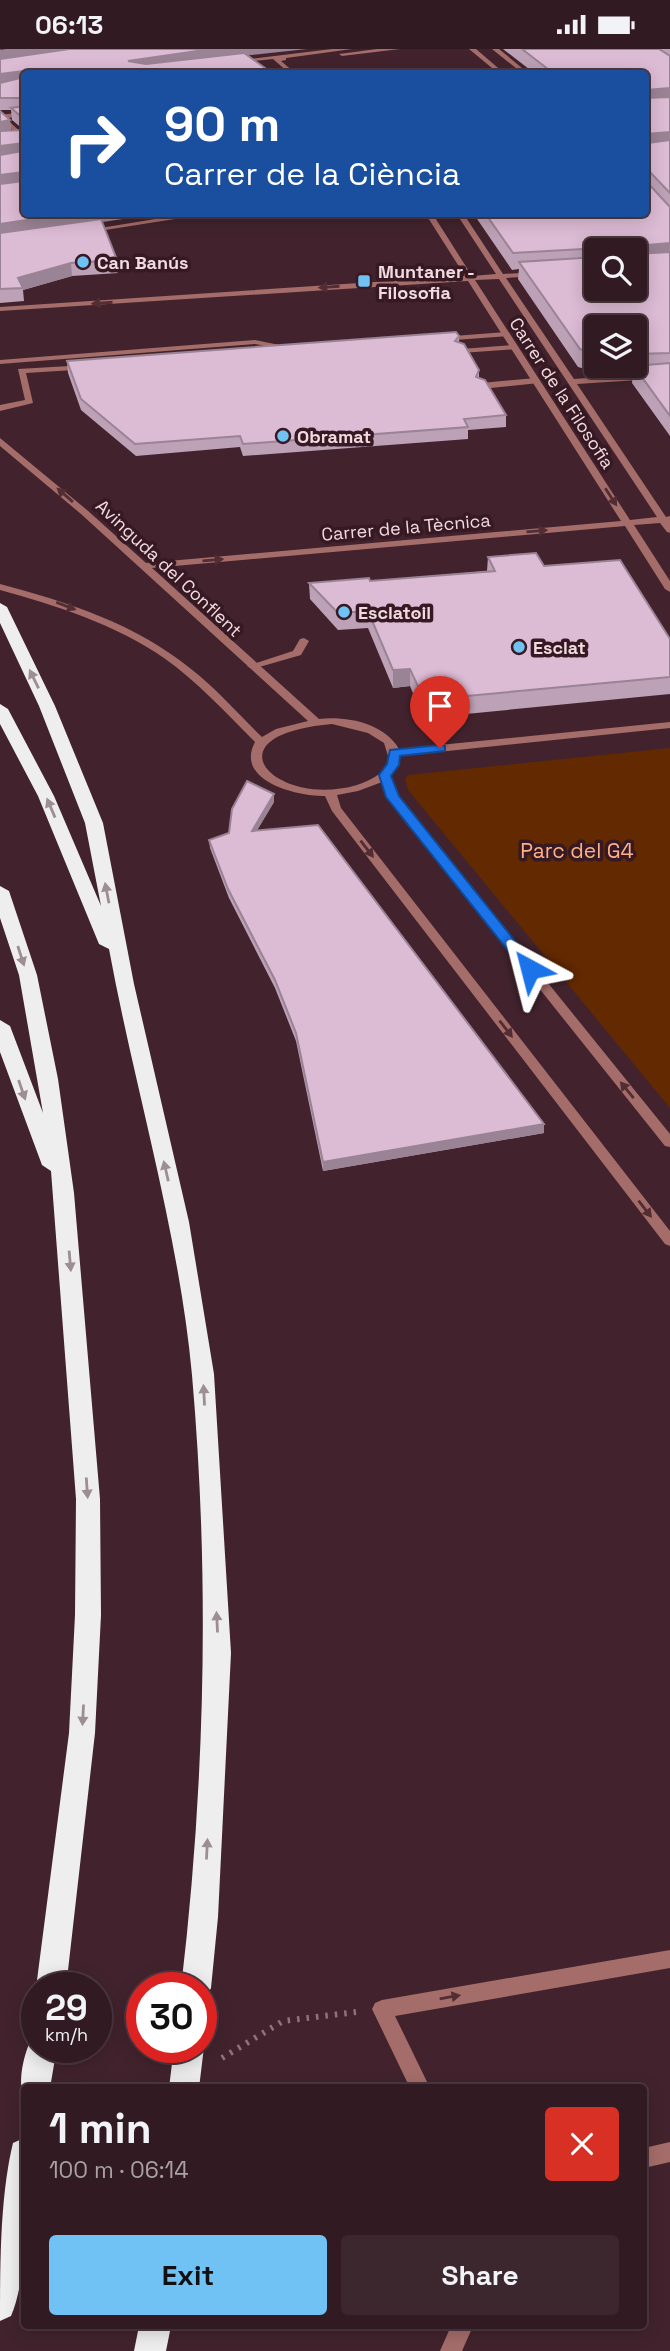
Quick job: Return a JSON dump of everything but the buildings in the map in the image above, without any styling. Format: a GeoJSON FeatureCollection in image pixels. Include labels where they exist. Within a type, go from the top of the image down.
{"type":"FeatureCollection","features":[{"type":"Feature","properties":{"kind":"highway"},"geometry":{"type":"LineString","coordinates":[[2,612],[47,706],[94,823],[125,984],[178,1222],[203,1374],[218,1653],[204,1917],[197,1972]]}},
{"type":"Feature","properties":{"kind":"highway"},"geometry":{"type":"LineString","coordinates":[[0,709],[46,796],[125,984]]}},
{"type":"Feature","properties":{"kind":"highway"},"geometry":{"type":"LineString","coordinates":[[0,891],[28,975],[48,1079],[64,1193],[88,1499],[88,1615],[82,1733],[54,1972]]}},
{"type":"Feature","properties":{"kind":"highway"},"geometry":{"type":"LineString","coordinates":[[0,1026],[27,1105],[64,1193]]}},
{"type":"Feature","properties":{"kind":"highway"},"geometry":{"type":"LineString","coordinates":[[36,2084],[39,2063]]}},
{"type":"Feature","properties":{"kind":"highway"},"geometry":{"type":"LineString","coordinates":[[184,2084],[187,2063]]}},
{"type":"Feature","properties":{"kind":"highway"},"geometry":{"type":"LineString","coordinates":[[0,2305],[21,2172]]}},
{"type":"Feature","properties":{"kind":"highway"},"geometry":{"type":"LineString","coordinates":[[150,2351],[154,2329]]}},
{"type":"Feature","properties":{"kind":"street"},"geometry":{"type":"LineString","coordinates":[[271,49],[280,55]]}},
{"type":"Feature","properties":{"kind":"street"},"geometry":{"type":"LineString","coordinates":[[227,62],[349,49]]}},
{"type":"Feature","properties":{"kind":"street"},"geometry":{"type":"LineString","coordinates":[[288,70],[275,60],[397,49]]}},
{"type":"Feature","properties":{"kind":"street"},"geometry":{"type":"LineString","coordinates":[[472,49],[497,70]]}},
{"type":"Feature","properties":{"kind":"street"},"geometry":{"type":"LineString","coordinates":[[495,49],[521,70]]}},
{"type":"Feature","properties":{"kind":"street"},"geometry":{"type":"LineString","coordinates":[[1,116],[21,114]]}},
{"type":"Feature","properties":{"kind":"street"},"geometry":{"type":"LineString","coordinates":[[1,116],[21,134]]}},
{"type":"Feature","properties":{"kind":"street"},"geometry":{"type":"LineString","coordinates":[[11,137],[21,137]]}},
{"type":"Feature","properties":{"kind":"street"},"geometry":{"type":"LineString","coordinates":[[77,232],[183,217]]}},
{"type":"Feature","properties":{"kind":"street","name":"Carrer de la Filosofia"},"geometry":{"type":"LineString","coordinates":[[431,217],[670,589]]}},
{"type":"Feature","properties":{"kind":"street","name":"Carrer de la Filosofia"},"geometry":{"type":"LineString","coordinates":[[462,217],[666,519],[670,530]]}},
{"type":"Feature","properties":{"kind":"street"},"geometry":{"type":"LineString","coordinates":[[109,220],[116,227]]}},
{"type":"Feature","properties":{"kind":"street"},"geometry":{"type":"LineString","coordinates":[[0,309],[545,273]]}},
{"type":"Feature","properties":{"kind":"street"},"geometry":{"type":"LineString","coordinates":[[428,340],[506,334]]}},
{"type":"Feature","properties":{"kind":"street"},"geometry":{"type":"LineString","coordinates":[[0,362],[255,342],[300,350],[260,353]]}},
{"type":"Feature","properties":{"kind":"street"},"geometry":{"type":"LineString","coordinates":[[461,351],[514,347]]}},
{"type":"Feature","properties":{"kind":"street"},"geometry":{"type":"LineString","coordinates":[[0,408],[30,401],[21,371],[104,365]]}},
{"type":"Feature","properties":{"kind":"street"},"geometry":{"type":"LineString","coordinates":[[572,382],[670,375]]}},
{"type":"Feature","properties":{"kind":"street"},"geometry":{"type":"LineString","coordinates":[[481,386],[536,381]]}},
{"type":"Feature","properties":{"kind":"street","name":"Avinguda del Conflent"},"geometry":{"type":"LineString","coordinates":[[0,440],[145,566],[316,722]]}},
{"type":"Feature","properties":{"kind":"street","name":"Carrer de la Tècnica"},"geometry":{"type":"LineString","coordinates":[[145,566],[666,519]]}},
{"type":"Feature","properties":{"kind":"street"},"geometry":{"type":"LineString","coordinates":[[0,587],[55,602],[121,628],[188,671],[262,743]]}},
{"type":"Feature","properties":{"kind":"street"},"geometry":{"type":"LineString","coordinates":[[252,666],[297,653],[303,647],[304,641]]}},
{"type":"Feature","properties":{"kind":"street"},"geometry":{"type":"LineString","coordinates":[[316,722],[366,728],[386,739],[394,753],[393,765],[385,775],[353,790],[330,793],[293,789],[268,778],[256,761],[262,743],[291,726],[316,722]]}},
{"type":"Feature","properties":{"kind":"street"},"geometry":{"type":"LineString","coordinates":[[394,753],[670,725]]}},
{"type":"Feature","properties":{"kind":"street"},"geometry":{"type":"LineString","coordinates":[[385,775],[392,797],[670,1143]]}},
{"type":"Feature","properties":{"kind":"street"},"geometry":{"type":"LineString","coordinates":[[330,793],[336,809],[670,1241]]}},
{"type":"Feature","properties":{"kind":"street"},"geometry":{"type":"LineString","coordinates":[[418,2084],[382,2009],[670,1959]]}},
{"type":"Feature","properties":{"kind":"street"},"geometry":{"type":"LineString","coordinates":[[647,2157],[670,2152]]}},
{"type":"Feature","properties":{"kind":"street"},"geometry":{"type":"LineString","coordinates":[[451,2351],[461,2329]]}},
{"type":"Feature","properties":{"kind":"path"},"geometry":{"type":"LineString","coordinates":[[217,2061],[283,2021],[382,2009]]}},
{"type":"Feature","properties":{"kind":"green space","name":"Parc del G4"},"geometry":{"type":"Polygon","coordinates":[[[670,748],[670,1108],[408,790],[405,779],[408,775],[670,748]]]}},
{"type":"Feature","properties":{"kind":"place","name":"Can Banús"},"geometry":{"type":"Point","coordinates":[83,262]}},
{"type":"Feature","properties":{"kind":"place","name":"Muntaner - Filosofia"},"geometry":{"type":"Point","coordinates":[364,281]}},
{"type":"Feature","properties":{"kind":"place","name":"Obramat"},"geometry":{"type":"Point","coordinates":[283,436]}},
{"type":"Feature","properties":{"kind":"place","name":"Esclatoil"},"geometry":{"type":"Point","coordinates":[344,612]}},
{"type":"Feature","properties":{"kind":"place","name":"Esclat"},"geometry":{"type":"Point","coordinates":[519,647]}},
{"type":"Feature","properties":{"kind":"route"},"geometry":{"type":"LineString","coordinates":[[440,748],[394,753],[393,765],[385,775],[392,797],[530,969]]}}]}
